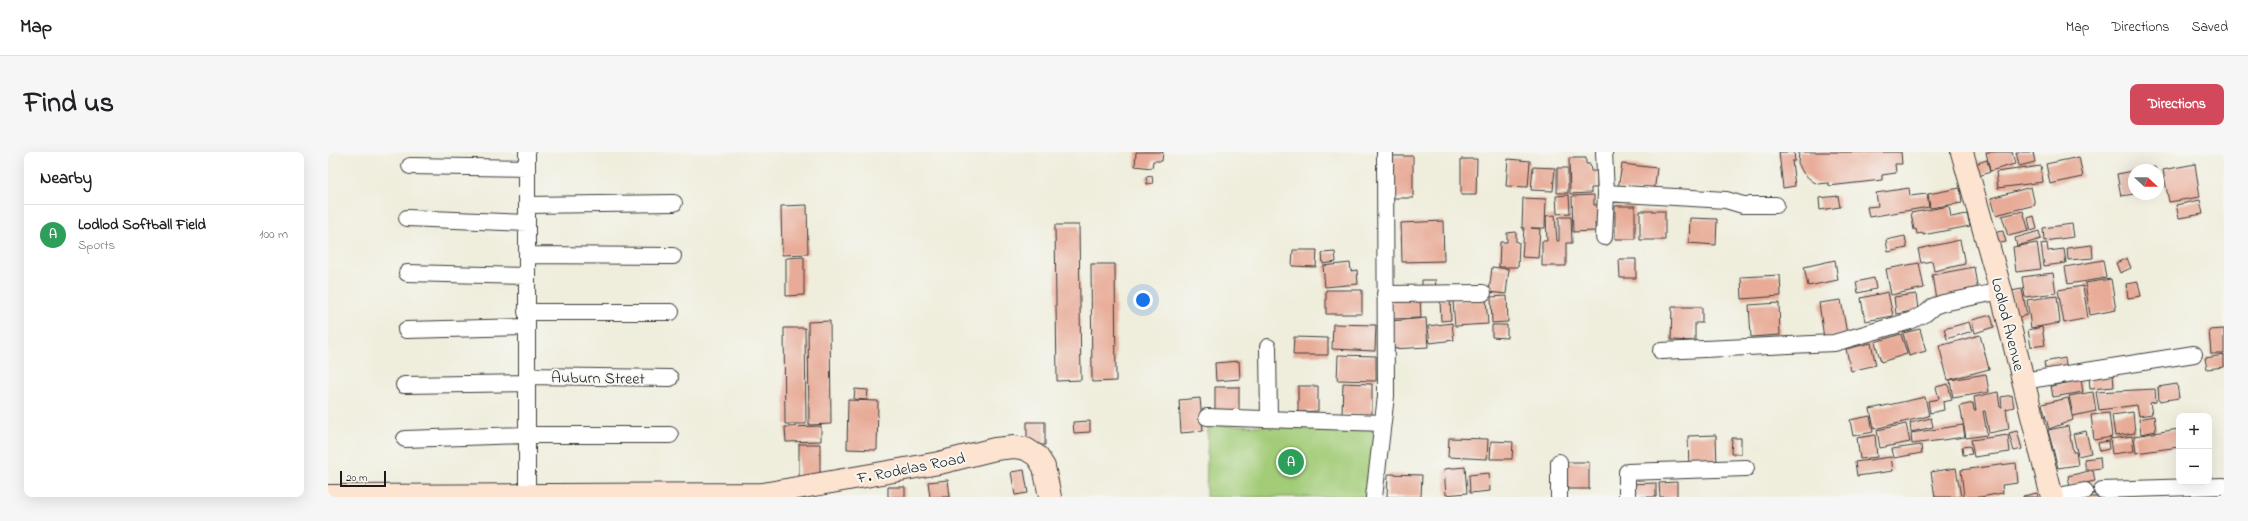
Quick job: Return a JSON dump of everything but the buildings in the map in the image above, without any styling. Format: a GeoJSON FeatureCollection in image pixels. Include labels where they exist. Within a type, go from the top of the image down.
{"type":"FeatureCollection","features":[{"type":"Feature","properties":{"kind":"street"},"geometry":{"type":"LineString","coordinates":[[527,152],[527,497]]}},
{"type":"Feature","properties":{"kind":"street"},"geometry":{"type":"LineString","coordinates":[[1374,497],[1386,396],[1385,152]]}},
{"type":"Feature","properties":{"kind":"street"},"geometry":{"type":"LineString","coordinates":[[1604,152],[1606,192],[1604,237]]}},
{"type":"Feature","properties":{"kind":"street","name":"Lodlod Avenue"},"geometry":{"type":"LineString","coordinates":[[1962,152],[2001,291],[2052,497]]}},
{"type":"Feature","properties":{"kind":"street"},"geometry":{"type":"LineString","coordinates":[[410,166],[527,168]]}},
{"type":"Feature","properties":{"kind":"street"},"geometry":{"type":"LineString","coordinates":[[1606,192],[1726,200],[1743,205],[1776,205]]}},
{"type":"Feature","properties":{"kind":"street"},"geometry":{"type":"LineString","coordinates":[[527,205],[674,203]]}},
{"type":"Feature","properties":{"kind":"street"},"geometry":{"type":"LineString","coordinates":[[407,218],[527,223]]}},
{"type":"Feature","properties":{"kind":"street"},"geometry":{"type":"LineString","coordinates":[[527,255],[673,256]]}},
{"type":"Feature","properties":{"kind":"street"},"geometry":{"type":"LineString","coordinates":[[407,273],[527,276]]}},
{"type":"Feature","properties":{"kind":"street"},"geometry":{"type":"LineString","coordinates":[[1661,351],[1834,343],[1910,320],[1926,313],[1934,306],[1942,303],[2001,291]]}},
{"type":"Feature","properties":{"kind":"street"},"geometry":{"type":"LineString","coordinates":[[1385,294],[1484,293]]}},
{"type":"Feature","properties":{"kind":"street"},"geometry":{"type":"LineString","coordinates":[[406,330],[526,320],[671,312]]}},
{"type":"Feature","properties":{"kind":"street"},"geometry":{"type":"LineString","coordinates":[[1268,347],[1269,418]]}},
{"type":"Feature","properties":{"kind":"street"},"geometry":{"type":"LineString","coordinates":[[2023,381],[2194,354]]}},
{"type":"Feature","properties":{"kind":"street","name":"Auburn Street"},"geometry":{"type":"LineString","coordinates":[[404,385],[526,379],[670,378]]}},
{"type":"Feature","properties":{"kind":"street"},"geometry":{"type":"LineString","coordinates":[[1207,417],[1383,422]]}},
{"type":"Feature","properties":{"kind":"street"},"geometry":{"type":"LineString","coordinates":[[405,439],[526,435],[670,435]]}},
{"type":"Feature","properties":{"kind":"street","name":"F. Rodelas Road"},"geometry":{"type":"LineString","coordinates":[[328,496],[763,496],[939,463],[995,449],[1014,447],[1026,449],[1037,456],[1044,467],[1050,497]]}},
{"type":"Feature","properties":{"kind":"street"},"geometry":{"type":"LineString","coordinates":[[1559,462],[1559,497]]}},
{"type":"Feature","properties":{"kind":"street"},"geometry":{"type":"LineString","coordinates":[[1627,497],[1627,472],[1746,468]]}},
{"type":"Feature","properties":{"kind":"street"},"geometry":{"type":"LineString","coordinates":[[2102,490],[2224,486]]}},
{"type":"Feature","properties":{"kind":"street"},"geometry":{"type":"LineString","coordinates":[[2052,497],[2085,491]]}},
{"type":"Feature","properties":{"kind":"green space"},"geometry":{"type":"Polygon","coordinates":[[[1208,425],[1377,427],[1371,497],[1206,497],[1208,425]]]}},
{"type":"Feature","properties":{"kind":"place","name":"Lodlod Softball Field"},"geometry":{"type":"Point","coordinates":[1291,462]}}]}
